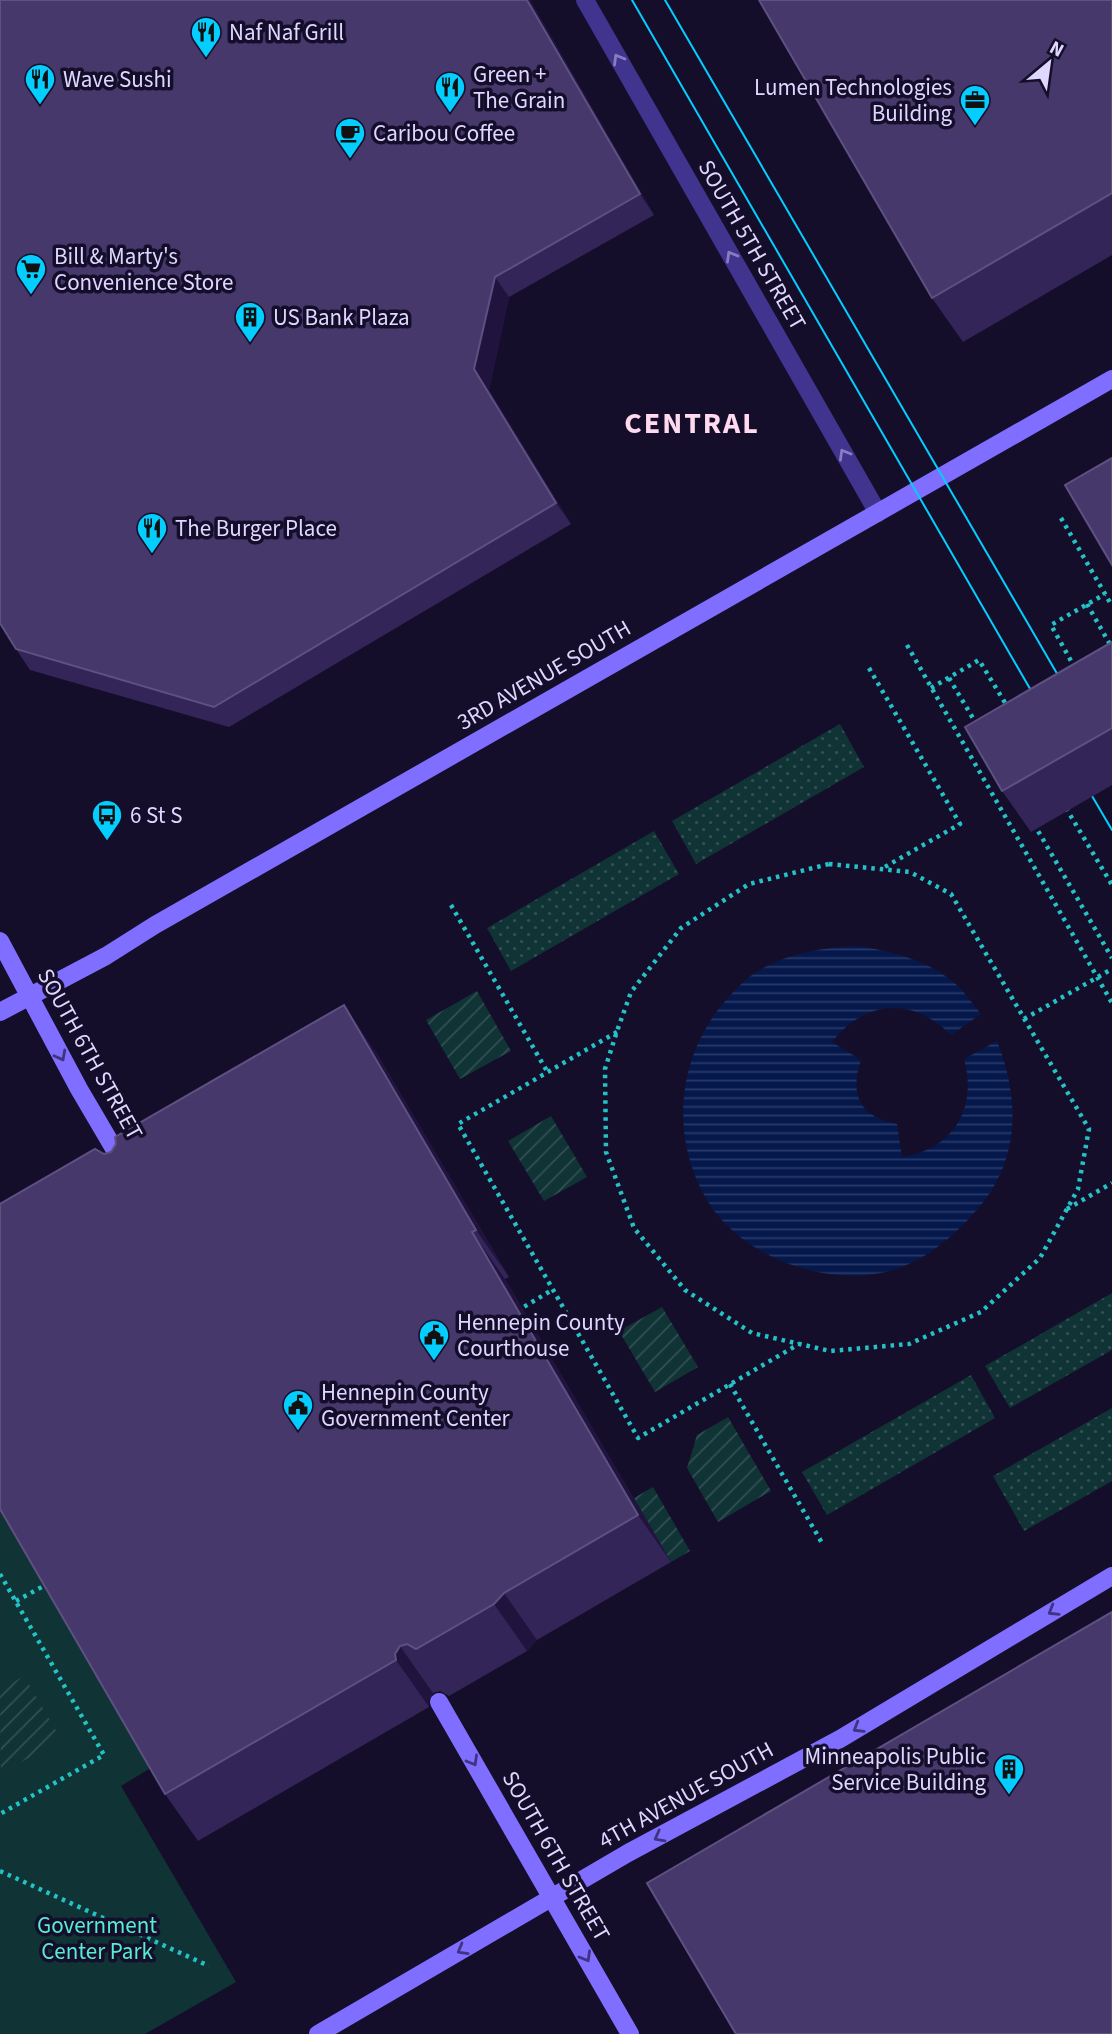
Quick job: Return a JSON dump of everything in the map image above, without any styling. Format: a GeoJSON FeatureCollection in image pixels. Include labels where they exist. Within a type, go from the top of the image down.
{"type":"FeatureCollection","features":[{"type":"Feature","properties":{"kind":"main road","name":"3RD AVENUE SOUTH"},"geometry":{"type":"LineString","coordinates":[[0,1012],[106,956],[167,918],[1112,379]]}},
{"type":"Feature","properties":{"kind":"main road","name":"SOUTH 6TH STREET"},"geometry":{"type":"LineString","coordinates":[[0,941],[79,1088],[132,1178]]}},
{"type":"Feature","properties":{"kind":"main road","name":"4TH AVENUE SOUTH"},"geometry":{"type":"LineString","coordinates":[[318,2034],[628,1853],[840,1739],[1112,1576]]}},
{"type":"Feature","properties":{"kind":"main road","name":"SOUTH 6TH STREET"},"geometry":{"type":"LineString","coordinates":[[439,1702],[630,2034]]}},
{"type":"Feature","properties":{"kind":"street","name":"SOUTH 5TH STREET"},"geometry":{"type":"LineString","coordinates":[[585,0],[878,513]]}},
{"type":"Feature","properties":{"kind":"path"},"geometry":{"type":"LineString","coordinates":[[1061,518],[1112,606]]}},
{"type":"Feature","properties":{"kind":"path"},"geometry":{"type":"LineString","coordinates":[[1078,673],[1051,625],[1105,594]]}},
{"type":"Feature","properties":{"kind":"path"},"geometry":{"type":"LineString","coordinates":[[1087,604],[1112,648]]}},
{"type":"Feature","properties":{"kind":"path"},"geometry":{"type":"LineString","coordinates":[[908,645],[1112,1003]]}},
{"type":"Feature","properties":{"kind":"path"},"geometry":{"type":"LineString","coordinates":[[932,688],[979,660],[1007,707]]}},
{"type":"Feature","properties":{"kind":"path"},"geometry":{"type":"LineString","coordinates":[[869,668],[960,824],[882,869]]}},
{"type":"Feature","properties":{"kind":"path"},"geometry":{"type":"LineString","coordinates":[[949,678],[983,736]]}},
{"type":"Feature","properties":{"kind":"path"},"geometry":{"type":"LineString","coordinates":[[1063,802],[1112,885]]}},
{"type":"Feature","properties":{"kind":"path"},"geometry":{"type":"LineString","coordinates":[[1031,818],[1112,958]]}},
{"type":"Feature","properties":{"kind":"path"},"geometry":{"type":"LineString","coordinates":[[829,864],[910,872],[951,894],[1024,1019],[1089,1129],[1078,1189],[1040,1258],[981,1312],[909,1344],[830,1351],[799,1344],[752,1332],[685,1290],[634,1228],[606,1152],[605,1069],[617,1031],[631,992],[681,928],[749,884],[829,864]]}},
{"type":"Feature","properties":{"kind":"path"},"geometry":{"type":"LineString","coordinates":[[452,905],[548,1073]]}},
{"type":"Feature","properties":{"kind":"path"},"geometry":{"type":"LineString","coordinates":[[1024,1019],[1112,969]]}},
{"type":"Feature","properties":{"kind":"path"},"geometry":{"type":"LineString","coordinates":[[617,1031],[458,1124],[638,1438],[799,1344]]}},
{"type":"Feature","properties":{"kind":"path"},"geometry":{"type":"LineString","coordinates":[[1066,1210],[1112,1183]]}},
{"type":"Feature","properties":{"kind":"path"},"geometry":{"type":"LineString","coordinates":[[508,1315],[552,1290]]}},
{"type":"Feature","properties":{"kind":"path"},"geometry":{"type":"LineString","coordinates":[[730,1384],[822,1543]]}},
{"type":"Feature","properties":{"kind":"path"},"geometry":{"type":"LineString","coordinates":[[0,1574],[104,1755],[0,1814]]}},
{"type":"Feature","properties":{"kind":"path"},"geometry":{"type":"LineString","coordinates":[[16,1601],[51,1582]]}},
{"type":"Feature","properties":{"kind":"path"},"geometry":{"type":"LineString","coordinates":[[0,1871],[209,1966]]}},
{"type":"Feature","properties":{"kind":"green space"},"geometry":{"type":"Polygon","coordinates":[[[840,724],[864,767],[696,864],[672,821],[840,724]]]}},
{"type":"Feature","properties":{"kind":"green space"},"geometry":{"type":"Polygon","coordinates":[[[654,831],[679,874],[511,971],[487,928],[654,831]]]}},
{"type":"Feature","properties":{"kind":"green space"},"geometry":{"type":"Polygon","coordinates":[[[477,991],[511,1051],[460,1079],[426,1020],[477,991]]]}},
{"type":"Feature","properties":{"kind":"green space"},"geometry":{"type":"Polygon","coordinates":[[[551,1116],[587,1177],[544,1201],[508,1141],[551,1116]]]}},
{"type":"Feature","properties":{"kind":"green space"},"geometry":{"type":"Polygon","coordinates":[[[1112,1293],[1112,1350],[1010,1408],[985,1366],[1112,1293]]]}},
{"type":"Feature","properties":{"kind":"green space"},"geometry":{"type":"Polygon","coordinates":[[[662,1307],[698,1367],[655,1392],[619,1331],[662,1307]]]}},
{"type":"Feature","properties":{"kind":"green space"},"geometry":{"type":"Polygon","coordinates":[[[971,1375],[995,1418],[827,1515],[802,1472],[971,1375]]]}},
{"type":"Feature","properties":{"kind":"green space"},"geometry":{"type":"Polygon","coordinates":[[[1112,1408],[1112,1481],[1024,1531],[993,1476],[1112,1408]]]}},
{"type":"Feature","properties":{"kind":"green space"},"geometry":{"type":"Polygon","coordinates":[[[728,1417],[771,1491],[718,1522],[687,1468],[697,1435],[728,1417]]]}},
{"type":"Feature","properties":{"kind":"green space"},"geometry":{"type":"Polygon","coordinates":[[[653,1487],[690,1551],[671,1562],[634,1498],[653,1487]]]}},
{"type":"Feature","properties":{"kind":"green space","name":"Government Center Park"},"geometry":{"type":"Polygon","coordinates":[[[0,1498],[154,1766],[121,1786],[236,1982],[145,2034],[0,2034],[0,1498]]]}},
{"type":"Feature","properties":{"kind":"green space"},"geometry":{"type":"Polygon","coordinates":[[[24,1676],[61,1739],[1,1774],[0,1690],[24,1676]]]}},
{"type":"Feature","properties":{"kind":"water"},"geometry":{"type":"Polygon","coordinates":[[[854,946],[882,950],[924,964],[960,988],[981,1014],[951,1035],[921,1014],[890,1008],[860,1017],[832,1042],[861,1060],[856,1084],[857,1094],[866,1110],[874,1116],[897,1124],[902,1157],[920,1153],[948,1136],[964,1110],[967,1077],[964,1059],[997,1041],[1005,1064],[1012,1109],[1008,1153],[989,1194],[974,1213],[927,1254],[905,1266],[868,1275],[842,1275],[789,1264],[764,1253],[742,1238],[722,1220],[707,1200],[695,1175],[683,1123],[684,1096],[697,1045],[710,1021],[736,989],[761,969],[788,957],[854,946]]]}},
{"type":"Feature","properties":{"kind":"building","name":"US Bank Plaza"},"geometry":{"type":"Polygon","coordinates":[[[0,0],[527,0],[640,194],[495,277],[474,369],[556,503],[214,707],[16,649],[0,623],[0,0]]]}},
{"type":"Feature","properties":{"kind":"building","name":"Lumen Technologies Building"},"geometry":{"type":"Polygon","coordinates":[[[759,0],[1112,0],[1112,193],[932,298],[759,0]]]}},
{"type":"Feature","properties":{"kind":"building"},"geometry":{"type":"Polygon","coordinates":[[[1112,458],[1112,565],[1065,485],[1112,458]]]}},
{"type":"Feature","properties":{"kind":"building"},"geometry":{"type":"Polygon","coordinates":[[[1112,642],[1112,728],[1002,791],[965,727],[1112,642]]]}},
{"type":"Feature","properties":{"kind":"building","name":"Hennepin County Government Center"},"geometry":{"type":"Polygon","coordinates":[[[344,1005],[476,1230],[472,1232],[638,1515],[504,1593],[494,1604],[416,1649],[407,1644],[400,1646],[395,1654],[396,1660],[165,1794],[0,1509],[0,1204],[95,1149],[104,1154],[111,1152],[116,1144],[115,1137],[344,1005]]]}},
{"type":"Feature","properties":{"kind":"building","name":"Minneapolis Public Service Building"},"geometry":{"type":"Polygon","coordinates":[[[1112,1612],[1112,2034],[736,2034],[647,1883],[1112,1612]]]}},
{"type":"Feature","properties":{"kind":"tram line"},"geometry":{"type":"LineString","coordinates":[[632,0],[1040,706]]}},
{"type":"Feature","properties":{"kind":"tram line"},"geometry":{"type":"LineString","coordinates":[[665,0],[1066,689]]}},
{"type":"Feature","properties":{"kind":"tram line"},"geometry":{"type":"LineString","coordinates":[[1082,779],[1112,830]]}},
{"type":"Feature","properties":{"kind":"place","name":"Naf Naf Grill"},"geometry":{"type":"Point","coordinates":[206,59]}},
{"type":"Feature","properties":{"kind":"place","name":"Wave Sushi"},"geometry":{"type":"Point","coordinates":[40,106]}},
{"type":"Feature","properties":{"kind":"place","name":"Green + The Grain"},"geometry":{"type":"Point","coordinates":[450,114]}},
{"type":"Feature","properties":{"kind":"place","name":"Lumen Technologies Building"},"geometry":{"type":"Point","coordinates":[975,127]}},
{"type":"Feature","properties":{"kind":"place","name":"Caribou Coffee"},"geometry":{"type":"Point","coordinates":[350,160]}},
{"type":"Feature","properties":{"kind":"place","name":"Bill & Marty's Convenience Store"},"geometry":{"type":"Point","coordinates":[31,296]}},
{"type":"Feature","properties":{"kind":"place","name":"US Bank Plaza"},"geometry":{"type":"Point","coordinates":[250,344]}},
{"type":"Feature","properties":{"kind":"place","name":"The Burger Place"},"geometry":{"type":"Point","coordinates":[152,555]}},
{"type":"Feature","properties":{"kind":"place","name":"6 St S"},"geometry":{"type":"Point","coordinates":[107,842]}},
{"type":"Feature","properties":{"kind":"place","name":"Hennepin County Courthouse"},"geometry":{"type":"Point","coordinates":[434,1362]}},
{"type":"Feature","properties":{"kind":"place","name":"Hennepin County Government Center"},"geometry":{"type":"Point","coordinates":[298,1432]}},
{"type":"Feature","properties":{"kind":"place","name":"Minneapolis Public Service Building"},"geometry":{"type":"Point","coordinates":[1009,1796]}},
{"type":"Feature","properties":{"kind":"district","name":"CENTRAL"},"geometry":{"type":"Point","coordinates":[692,423]}}]}
